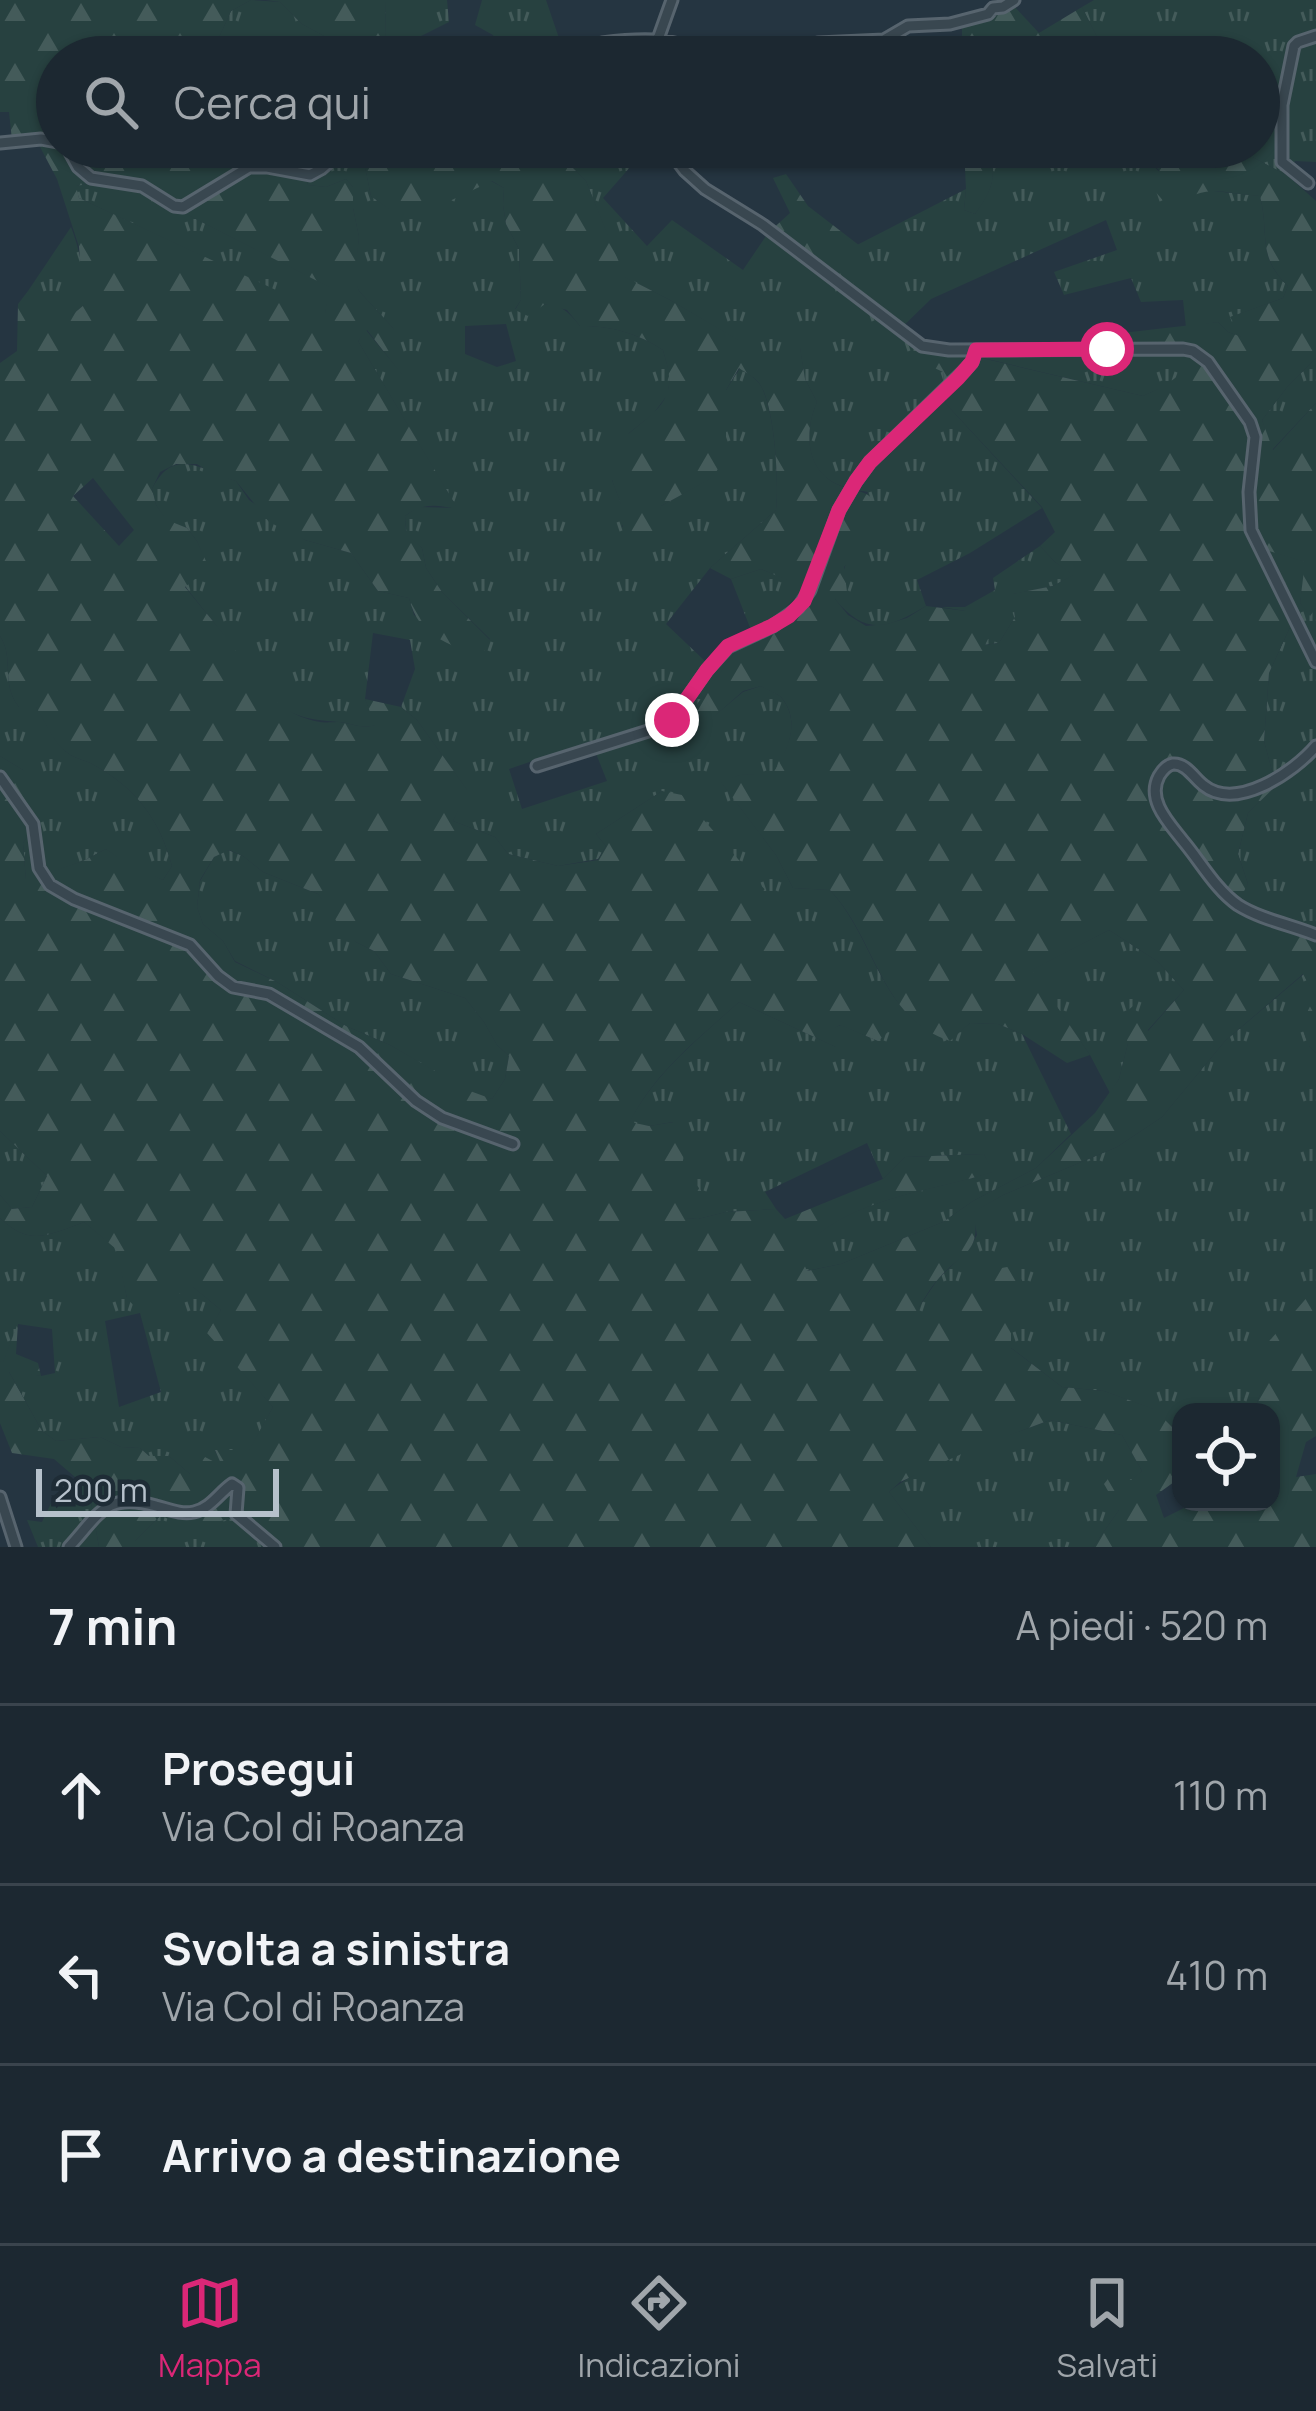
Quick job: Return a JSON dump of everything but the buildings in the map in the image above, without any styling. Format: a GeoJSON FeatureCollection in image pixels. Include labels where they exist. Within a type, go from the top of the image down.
{"type":"FeatureCollection","features":[{"type":"Feature","properties":{"kind":"street"},"geometry":{"type":"LineString","coordinates":[[659,36],[672,0]]}},
{"type":"Feature","properties":{"kind":"street"},"geometry":{"type":"LineString","coordinates":[[891,36],[908,26],[950,24],[988,14],[992,4],[1003,8],[1014,0]]}},
{"type":"Feature","properties":{"kind":"street"},"geometry":{"type":"LineString","coordinates":[[1307,183],[1282,162],[1282,105],[1294,46],[1316,36]]}},
{"type":"Feature","properties":{"kind":"street"},"geometry":{"type":"LineString","coordinates":[[0,143],[36,139]]}},
{"type":"Feature","properties":{"kind":"street"},"geometry":{"type":"LineString","coordinates":[[79,168],[91,178],[142,186],[178,207],[192,204],[247,168]]}},
{"type":"Feature","properties":{"kind":"street"},"geometry":{"type":"LineString","coordinates":[[275,168],[303,175],[321,168]]}},
{"type":"Feature","properties":{"kind":"street"},"geometry":{"type":"LineString","coordinates":[[683,168],[914,342],[931,349],[1183,349],[1202,355],[1253,430],[1251,530],[1316,662]]}},
{"type":"Feature","properties":{"kind":"street"},"geometry":{"type":"LineString","coordinates":[[537,766],[664,726],[728,646],[772,626],[797,608],[810,590],[839,510],[856,481],[958,378],[976,350]]}},
{"type":"Feature","properties":{"kind":"street"},"geometry":{"type":"LineString","coordinates":[[1316,746],[1301,761],[1254,789],[1211,790],[1174,764],[1158,777],[1155,792],[1169,824],[1230,898],[1249,911],[1316,934]]}},
{"type":"Feature","properties":{"kind":"street"},"geometry":{"type":"LineString","coordinates":[[0,777],[33,824],[39,868],[50,886],[190,945],[233,987],[269,994],[359,1047],[416,1101],[442,1118],[513,1144]]}},
{"type":"Feature","properties":{"kind":"street"},"geometry":{"type":"LineString","coordinates":[[69,1547],[114,1502],[132,1500],[190,1513],[206,1507],[232,1484],[238,1488],[238,1517],[275,1547]]}},
{"type":"Feature","properties":{"kind":"street"},"geometry":{"type":"LineString","coordinates":[[0,1497],[16,1547]]}},
{"type":"Feature","properties":{"kind":"green space"},"geometry":{"type":"Polygon","coordinates":[[[0,0],[251,0],[231,11],[220,36],[36,36],[36,144],[12,140],[9,112],[0,112],[0,0]]]}},
{"type":"Feature","properties":{"kind":"green space"},"geometry":{"type":"Polygon","coordinates":[[[251,0],[280,2],[302,24],[324,36],[220,36],[231,11],[251,0]]]}},
{"type":"Feature","properties":{"kind":"green space"},"geometry":{"type":"Polygon","coordinates":[[[266,0],[385,0],[386,36],[324,36],[302,24],[280,2],[266,0]]]}},
{"type":"Feature","properties":{"kind":"green space"},"geometry":{"type":"Polygon","coordinates":[[[385,0],[447,0],[449,22],[421,36],[386,36],[385,0]]]}},
{"type":"Feature","properties":{"kind":"green space"},"geometry":{"type":"Polygon","coordinates":[[[482,0],[546,0],[558,36],[493,36],[475,25],[482,0]]]}},
{"type":"Feature","properties":{"kind":"green space"},"geometry":{"type":"Polygon","coordinates":[[[1094,0],[1316,0],[1316,162],[1295,161],[1288,176],[1273,168],[1280,168],[1280,36],[1096,36],[1082,7],[1094,0]]]}},
{"type":"Feature","properties":{"kind":"green space"},"geometry":{"type":"Polygon","coordinates":[[[1013,5],[1039,33],[1082,7],[1096,36],[962,36],[962,23],[1013,5]]]}},
{"type":"Feature","properties":{"kind":"green space"},"geometry":{"type":"Polygon","coordinates":[[[51,168],[288,168],[303,172],[308,185],[326,187],[346,179],[353,187],[359,237],[355,279],[359,291],[393,328],[403,351],[403,376],[367,330],[358,341],[458,509],[418,508],[405,516],[406,533],[422,548],[426,568],[442,592],[490,640],[480,660],[436,637],[420,622],[409,598],[378,591],[351,553],[305,540],[269,522],[236,481],[197,464],[176,464],[160,472],[152,489],[156,505],[167,520],[187,528],[209,568],[185,587],[259,682],[291,712],[322,722],[375,725],[365,699],[401,707],[417,720],[468,791],[453,821],[495,837],[508,854],[558,866],[598,860],[606,846],[596,834],[662,791],[682,795],[837,972],[842,991],[888,1032],[878,1041],[840,1025],[831,1030],[838,1048],[739,1002],[693,1043],[651,1088],[630,1122],[649,1126],[674,1122],[685,1149],[682,1166],[702,1192],[690,1201],[685,1218],[776,1209],[785,1219],[883,1179],[905,1157],[984,1154],[993,1172],[888,1200],[838,1221],[800,1255],[807,1271],[841,1264],[943,1222],[1036,1168],[1095,1113],[1119,1079],[1128,1043],[1118,1019],[1133,1006],[1148,1031],[1184,990],[1157,961],[1109,930],[1032,970],[1090,1055],[1067,1063],[998,1024],[970,1023],[950,1041],[908,1015],[830,890],[793,888],[776,855],[720,781],[773,773],[788,745],[791,725],[780,696],[761,686],[743,691],[684,743],[678,730],[736,651],[806,588],[761,569],[731,579],[710,568],[776,510],[773,428],[759,383],[739,368],[726,390],[726,457],[712,478],[661,506],[659,541],[631,538],[622,524],[611,459],[621,441],[666,396],[669,379],[663,350],[624,332],[580,326],[567,310],[545,304],[528,316],[515,310],[521,300],[519,249],[506,224],[504,188],[492,181],[420,215],[401,218],[371,196],[365,168],[573,168],[586,181],[625,277],[780,364],[800,347],[805,379],[817,402],[809,438],[814,461],[829,480],[867,494],[882,509],[878,526],[844,567],[847,592],[835,599],[848,615],[866,626],[907,618],[926,606],[966,611],[989,605],[993,629],[985,645],[999,643],[1015,617],[1012,594],[1053,586],[1073,575],[1040,546],[1055,532],[1042,507],[946,404],[943,372],[926,364],[926,345],[1143,396],[1176,378],[1193,346],[1107,349],[1122,333],[1218,322],[1242,337],[1230,317],[1283,298],[1288,286],[1268,254],[1260,196],[1203,192],[1173,212],[1153,189],[1157,168],[1273,168],[1316,201],[1316,358],[1262,420],[1273,450],[1316,403],[1316,608],[1310,616],[1300,603],[1305,562],[1259,548],[1291,625],[1269,673],[1264,741],[1276,786],[1248,813],[1238,854],[1248,884],[1234,909],[1272,928],[1316,941],[1316,1053],[1301,1025],[1315,996],[1303,974],[1225,1041],[1162,1117],[1117,1147],[974,1212],[975,1236],[968,1251],[936,1282],[916,1312],[935,1311],[950,1281],[982,1283],[990,1270],[1013,1266],[1028,1290],[1011,1313],[1011,1348],[1062,1387],[1104,1391],[1154,1409],[1172,1427],[1172,1483],[1156,1495],[1164,1518],[1178,1511],[1280,1511],[1280,1403],[1257,1403],[1266,1377],[1258,1354],[1316,1287],[1316,1436],[1306,1442],[1296,1477],[1316,1474],[1316,1547],[1093,1547],[1119,1510],[1104,1484],[1115,1470],[1131,1480],[1142,1471],[1122,1435],[1050,1420],[968,1451],[900,1482],[889,1492],[931,1547],[274,1547],[247,1515],[185,1529],[161,1515],[135,1541],[135,1547],[99,1547],[90,1496],[108,1495],[106,1479],[82,1483],[54,1459],[12,1453],[0,1423],[0,1361],[18,1323],[16,1354],[38,1363],[41,1376],[9,1372],[42,1431],[56,1441],[100,1437],[121,1447],[140,1448],[149,1456],[169,1456],[190,1474],[205,1457],[222,1466],[215,1450],[249,1450],[273,1407],[207,1333],[221,1310],[193,1287],[140,1313],[127,1298],[116,1249],[84,1222],[40,1236],[21,1233],[0,1218],[0,1195],[12,1209],[32,1207],[47,1176],[0,1131],[0,756],[23,770],[40,793],[40,817],[23,843],[26,880],[106,849],[129,865],[142,861],[148,873],[163,880],[172,866],[161,834],[134,795],[109,774],[63,749],[36,707],[19,707],[10,689],[7,653],[0,636],[0,363],[17,351],[18,304],[28,291],[61,298],[72,315],[84,305],[79,247],[51,168]],[[76,186],[79,198],[325,313],[329,287],[141,191],[76,186]],[[93,478],[73,496],[119,546],[134,530],[93,478]],[[229,850],[214,857],[200,880],[197,907],[203,924],[223,941],[235,962],[277,982],[346,1026],[492,1099],[505,1079],[509,1056],[465,998],[391,974],[374,951],[341,928],[318,894],[263,872],[229,850]]]}},
{"type":"Feature","properties":{"kind":"green space"},"geometry":{"type":"Polygon","coordinates":[[[365,168],[371,196],[401,217],[491,181],[504,188],[506,224],[519,249],[521,300],[515,309],[552,305],[580,326],[624,332],[663,350],[670,375],[668,394],[629,433],[612,480],[623,509],[622,527],[658,520],[661,506],[711,478],[725,457],[726,390],[740,368],[759,383],[773,429],[776,510],[710,568],[666,624],[707,663],[751,630],[731,579],[761,569],[806,587],[736,651],[703,697],[683,742],[743,692],[761,686],[780,696],[791,725],[788,746],[773,774],[740,775],[721,782],[776,855],[793,888],[830,890],[908,1014],[950,1040],[970,1023],[998,1024],[1022,1034],[1071,1134],[1036,1168],[943,1222],[841,1264],[806,1271],[799,1255],[837,1221],[887,1200],[992,1172],[984,1154],[905,1157],[883,1179],[867,1143],[765,1192],[776,1209],[684,1218],[689,1201],[673,1122],[629,1123],[639,1105],[678,1058],[739,1002],[836,1047],[830,1029],[841,1025],[878,1041],[842,991],[662,791],[596,834],[606,846],[598,859],[558,866],[508,854],[495,837],[453,821],[467,790],[417,720],[401,707],[415,669],[410,640],[373,633],[365,699],[376,725],[307,718],[285,709],[264,691],[185,586],[208,568],[197,541],[187,528],[167,521],[152,489],[179,464],[236,481],[249,500],[305,540],[351,553],[378,591],[409,598],[414,615],[479,659],[490,639],[442,592],[426,568],[422,548],[406,534],[405,516],[418,507],[457,508],[358,341],[366,330],[402,374],[393,328],[354,279],[359,237],[353,187],[346,179],[326,187],[308,185],[303,172],[365,168]],[[506,324],[465,326],[465,354],[497,367],[516,361],[506,324]],[[591,741],[509,769],[522,809],[607,781],[591,741]]]}},
{"type":"Feature","properties":{"kind":"green space"},"geometry":{"type":"Polygon","coordinates":[[[573,168],[629,168],[603,198],[647,246],[672,220],[743,270],[768,233],[863,250],[857,245],[966,189],[964,210],[975,214],[992,182],[993,168],[1155,168],[1185,197],[1204,190],[1260,196],[1268,255],[1288,286],[1283,298],[1231,317],[1244,338],[1218,322],[1186,327],[1183,300],[1141,302],[1131,278],[1064,295],[1054,272],[1117,250],[1106,220],[931,299],[896,333],[926,345],[943,372],[946,404],[1042,508],[917,580],[926,606],[888,624],[867,624],[835,599],[868,492],[828,479],[814,460],[809,437],[817,402],[805,379],[800,348],[780,365],[624,277],[586,181],[573,168]]]}},
{"type":"Feature","properties":{"kind":"green space"},"geometry":{"type":"Polygon","coordinates":[[[965,168],[992,168],[992,183],[975,214],[964,210],[965,168]]]}},
{"type":"Feature","properties":{"kind":"green space"},"geometry":{"type":"Polygon","coordinates":[[[786,174],[808,206],[864,249],[849,297],[768,233],[790,213],[773,178],[786,174]]]}},
{"type":"Feature","properties":{"kind":"green space"},"geometry":{"type":"Polygon","coordinates":[[[75,186],[141,191],[330,287],[325,314],[79,198],[75,186]]]}},
{"type":"Feature","properties":{"kind":"green space"},"geometry":{"type":"Polygon","coordinates":[[[71,227],[80,256],[84,305],[71,316],[28,291],[71,227]]]}},
{"type":"Feature","properties":{"kind":"green space"},"geometry":{"type":"Polygon","coordinates":[[[1193,345],[1190,363],[1174,382],[1143,396],[949,350],[1107,349],[1193,345]]]}},
{"type":"Feature","properties":{"kind":"green space"},"geometry":{"type":"Polygon","coordinates":[[[1316,358],[1316,403],[1272,450],[1262,420],[1316,358]]]}},
{"type":"Feature","properties":{"kind":"green space"},"geometry":{"type":"Polygon","coordinates":[[[1040,546],[1074,575],[1053,586],[1013,594],[1015,617],[999,643],[983,645],[966,611],[941,607],[965,607],[995,590],[993,578],[1040,546]]]}},
{"type":"Feature","properties":{"kind":"green space"},"geometry":{"type":"Polygon","coordinates":[[[1258,547],[1306,562],[1300,603],[1310,615],[1316,608],[1316,941],[1272,928],[1233,909],[1248,884],[1238,854],[1248,813],[1276,786],[1264,741],[1269,673],[1291,625],[1258,547]]]}},
{"type":"Feature","properties":{"kind":"green space"},"geometry":{"type":"Polygon","coordinates":[[[0,636],[7,653],[10,689],[19,707],[36,707],[63,749],[122,784],[153,820],[172,866],[163,880],[129,866],[106,849],[26,881],[23,843],[40,817],[23,770],[0,756],[0,636]]]}},
{"type":"Feature","properties":{"kind":"green space"},"geometry":{"type":"Polygon","coordinates":[[[228,850],[263,872],[318,894],[356,942],[374,951],[391,974],[465,998],[509,1056],[505,1079],[492,1099],[346,1026],[235,961],[223,941],[203,924],[197,907],[200,881],[214,857],[228,850]]]}},
{"type":"Feature","properties":{"kind":"green space"},"geometry":{"type":"Polygon","coordinates":[[[1109,930],[1157,961],[1184,990],[1147,1031],[1128,1043],[1119,1079],[1110,1093],[1090,1055],[1031,970],[1109,930]]]}},
{"type":"Feature","properties":{"kind":"green space"},"geometry":{"type":"Polygon","coordinates":[[[1304,974],[1315,996],[1309,1046],[1316,1053],[1316,1287],[1280,1347],[1257,1403],[1172,1403],[1172,1427],[1153,1409],[1104,1391],[1062,1387],[1010,1347],[1011,1313],[982,1283],[935,1312],[915,1313],[938,1279],[970,1248],[977,1235],[973,1212],[1117,1147],[1162,1117],[1225,1041],[1304,974]]]}},
{"type":"Feature","properties":{"kind":"green space"},"geometry":{"type":"Polygon","coordinates":[[[0,1131],[47,1176],[32,1207],[12,1209],[0,1195],[0,1131]]]}},
{"type":"Feature","properties":{"kind":"green space"},"geometry":{"type":"Polygon","coordinates":[[[0,1218],[21,1233],[40,1236],[84,1222],[117,1249],[127,1298],[192,1286],[221,1310],[208,1333],[273,1407],[249,1451],[215,1451],[224,1468],[190,1474],[169,1456],[149,1456],[140,1448],[121,1447],[100,1437],[56,1441],[42,1431],[8,1370],[41,1376],[55,1373],[52,1329],[18,1324],[3,1363],[0,1218]],[[140,1313],[105,1321],[119,1407],[161,1392],[140,1313]]]}},
{"type":"Feature","properties":{"kind":"green space"},"geometry":{"type":"Polygon","coordinates":[[[1050,1420],[1122,1435],[1142,1471],[1093,1547],[931,1547],[889,1492],[943,1461],[1050,1420]]]}},
{"type":"Feature","properties":{"kind":"green space"},"geometry":{"type":"Polygon","coordinates":[[[106,1478],[109,1495],[90,1497],[99,1547],[76,1547],[73,1536],[63,1547],[38,1547],[27,1520],[42,1522],[56,1493],[78,1499],[82,1483],[106,1478]]]}},
{"type":"Feature","properties":{"kind":"green space"},"geometry":{"type":"Polygon","coordinates":[[[161,1515],[247,1515],[274,1547],[135,1547],[135,1541],[161,1515]]]}},
{"type":"Feature","properties":{"kind":"route"},"geometry":{"type":"LineString","coordinates":[[672,720],[728,646],[789,616],[804,601],[839,510],[856,481],[958,378],[976,350],[1107,349]]}}]}
